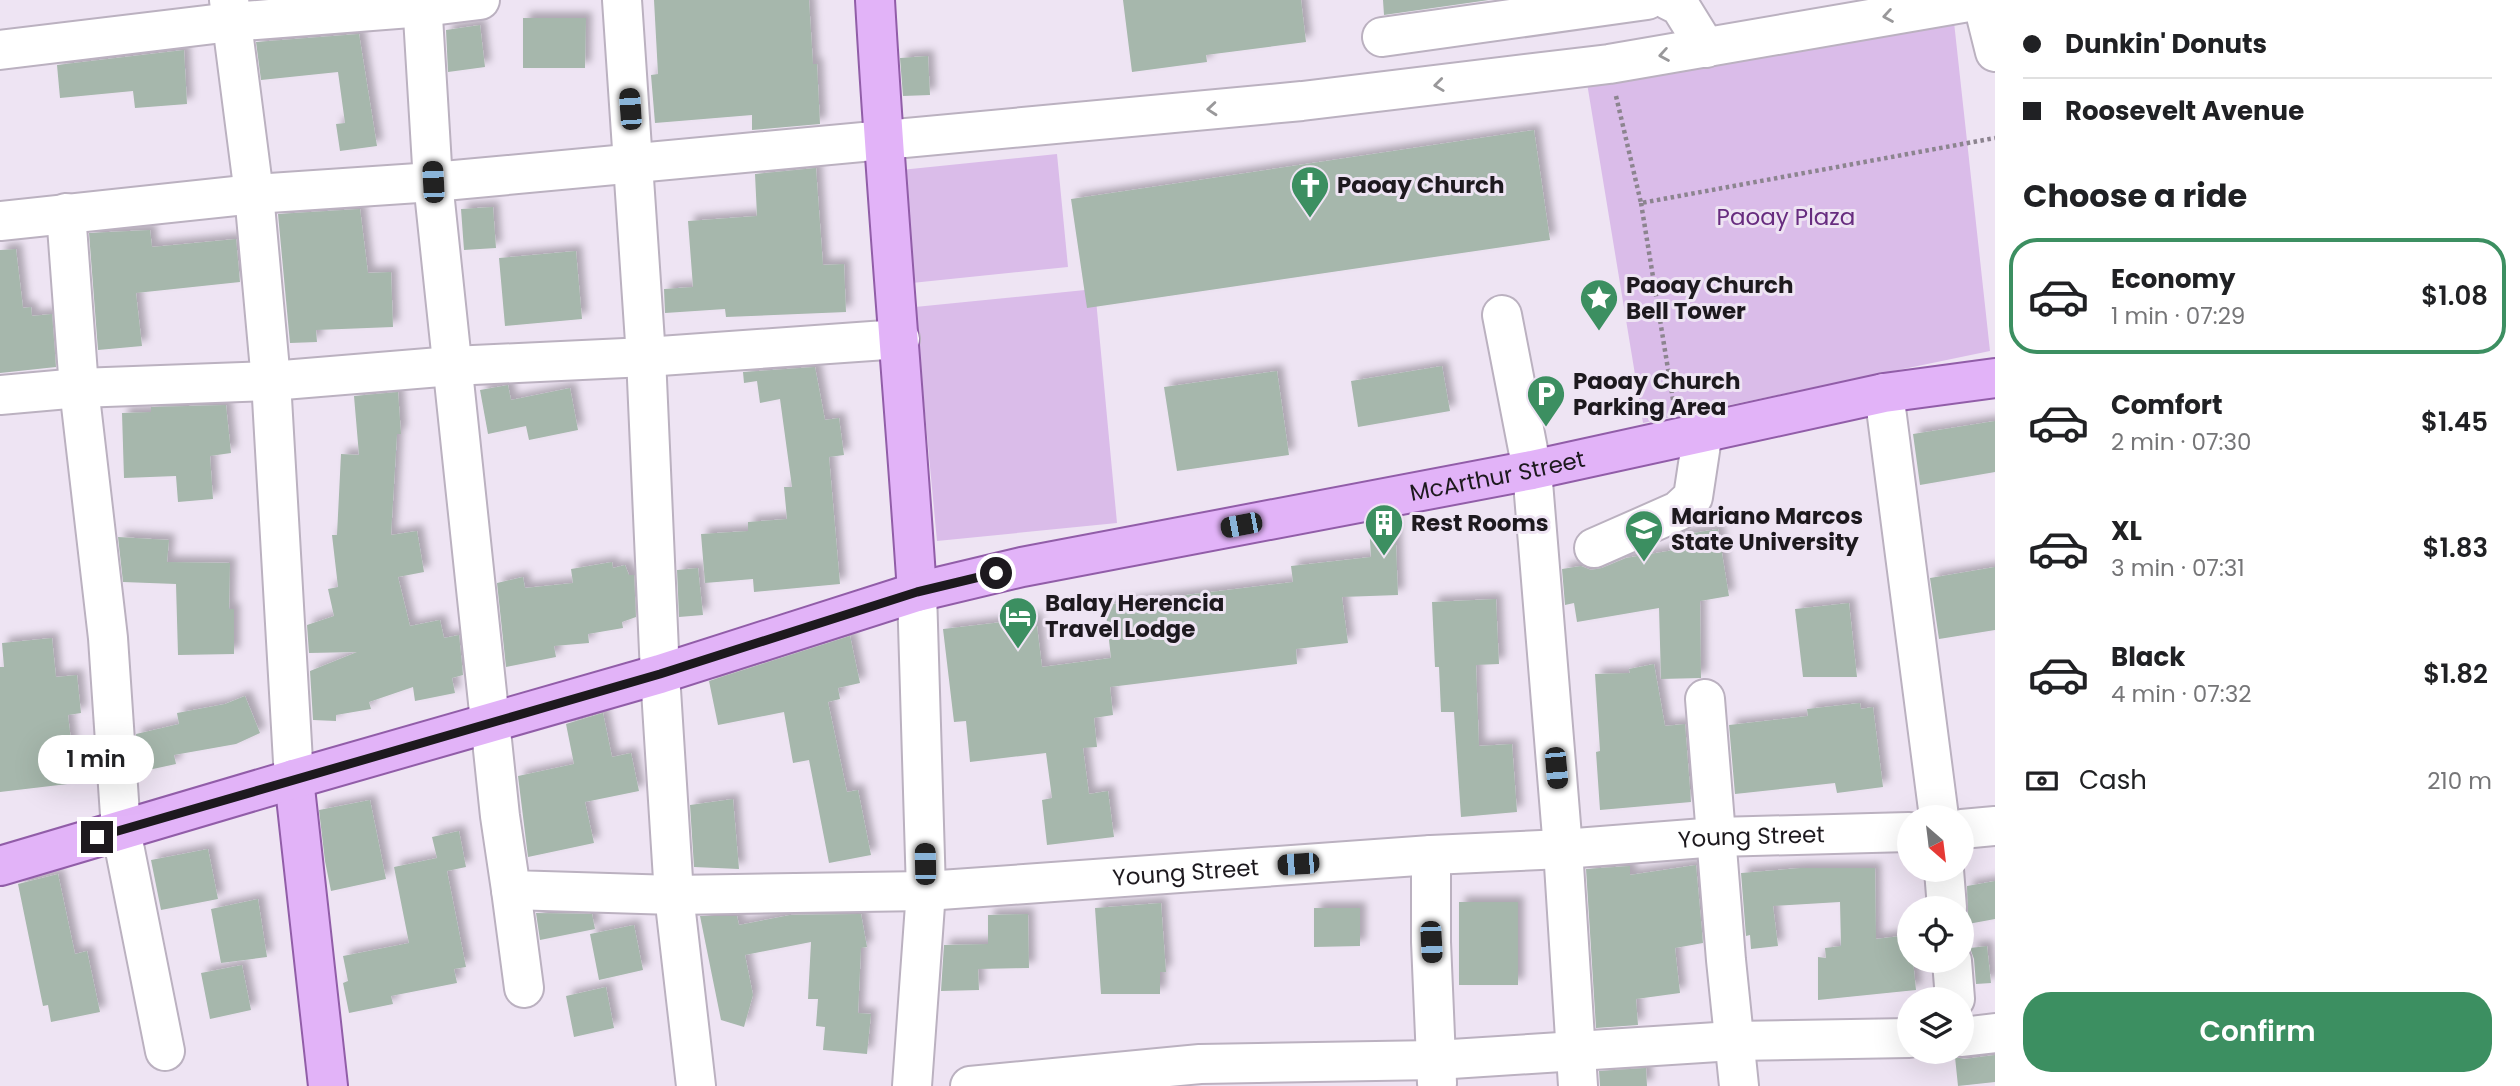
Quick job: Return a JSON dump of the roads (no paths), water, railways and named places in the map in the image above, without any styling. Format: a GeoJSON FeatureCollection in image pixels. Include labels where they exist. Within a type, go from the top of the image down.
{"type":"FeatureCollection","features":[{"type":"Feature","properties":{"kind":"main road"},"geometry":{"type":"LineString","coordinates":[[875,0],[917,592]]}},
{"type":"Feature","properties":{"kind":"main road","name":"McArthur Street"},"geometry":{"type":"LineString","coordinates":[[0,866],[660,674],[917,592],[1022,567],[1532,470],[1884,393],[1995,378]]}},
{"type":"Feature","properties":{"kind":"main road"},"geometry":{"type":"LineString","coordinates":[[294,779],[328,1086]]}},
{"type":"Feature","properties":{"kind":"street"},"geometry":{"type":"LineString","coordinates":[[0,50],[230,11],[480,0]]}},
{"type":"Feature","properties":{"kind":"street"},"geometry":{"type":"LineString","coordinates":[[622,0],[646,358],[660,674],[674,895],[695,1086]]}},
{"type":"Feature","properties":{"kind":"street"},"geometry":{"type":"LineString","coordinates":[[1382,37],[1647,0]]}},
{"type":"Feature","properties":{"kind":"street"},"geometry":{"type":"LineString","coordinates":[[1668,0],[1680,6],[1706,48]]}},
{"type":"Feature","properties":{"kind":"street"},"geometry":{"type":"LineString","coordinates":[[0,221],[254,194],[433,182],[1302,101],[1609,64],[1981,0],[1995,52]]}},
{"type":"Feature","properties":{"kind":"street"},"geometry":{"type":"LineString","coordinates":[[423,4],[433,182],[490,723],[528,891],[524,988]]}},
{"type":"Feature","properties":{"kind":"street"},"geometry":{"type":"LineString","coordinates":[[230,11],[254,194],[271,380],[294,779]]}},
{"type":"Feature","properties":{"kind":"street"},"geometry":{"type":"LineString","coordinates":[[66,213],[79,388],[108,638],[121,830],[165,1051]]}},
{"type":"Feature","properties":{"kind":"street"},"geometry":{"type":"LineString","coordinates":[[1502,315],[1532,470],[1563,849],[1576,1069]]}},
{"type":"Feature","properties":{"kind":"street"},"geometry":{"type":"LineString","coordinates":[[0,395],[79,388],[271,380],[452,366],[646,358],[900,339]]}},
{"type":"Feature","properties":{"kind":"street"},"geometry":{"type":"LineString","coordinates":[[1884,393],[1937,805]]}},
{"type":"Feature","properties":{"kind":"street"},"geometry":{"type":"LineString","coordinates":[[1594,548],[1678,511],[1693,497],[1691,434]]}},
{"type":"Feature","properties":{"kind":"street"},"geometry":{"type":"LineString","coordinates":[[912,1086],[926,891],[917,592]]}},
{"type":"Feature","properties":{"kind":"street"},"geometry":{"type":"LineString","coordinates":[[1705,699],[1738,1086]]}},
{"type":"Feature","properties":{"kind":"street"},"geometry":{"type":"LineString","coordinates":[[1974,829],[1995,826]]}},
{"type":"Feature","properties":{"kind":"street","name":"Young Street"},"geometry":{"type":"LineString","coordinates":[[528,891],[674,895],[926,891],[1717,837],[1897,832]]}},
{"type":"Feature","properties":{"kind":"street"},"geometry":{"type":"LineString","coordinates":[[1431,855],[1431,942],[1437,1073]]}},
{"type":"Feature","properties":{"kind":"street"},"geometry":{"type":"LineString","coordinates":[[1974,1035],[1995,1032]]}},
{"type":"Feature","properties":{"kind":"street"},"geometry":{"type":"LineString","coordinates":[[970,1086],[1200,1064],[1437,1073],[1576,1069],[1733,1041],[1897,1038]]}},
{"type":"Feature","properties":{"kind":"place","name":"Paoay Church"},"geometry":{"type":"Point","coordinates":[1310,219]}},
{"type":"Feature","properties":{"kind":"place","name":"Paoay Church Bell Tower"},"geometry":{"type":"Point","coordinates":[1599,332]}},
{"type":"Feature","properties":{"kind":"place","name":"Paoay Church Parking Area"},"geometry":{"type":"Point","coordinates":[1546,428]}},
{"type":"Feature","properties":{"kind":"place","name":"Rest Rooms"},"geometry":{"type":"Point","coordinates":[1384,557]}},
{"type":"Feature","properties":{"kind":"place","name":"Mariano Marcos State University"},"geometry":{"type":"Point","coordinates":[1644,563]}},
{"type":"Feature","properties":{"kind":"place","name":"Balay Herencia Travel Lodge"},"geometry":{"type":"Point","coordinates":[1018,650]}},
{"type":"Feature","properties":{"kind":"park label","name":"Paoay Plaza"},"geometry":{"type":"Point","coordinates":[1786,217]}}]}
